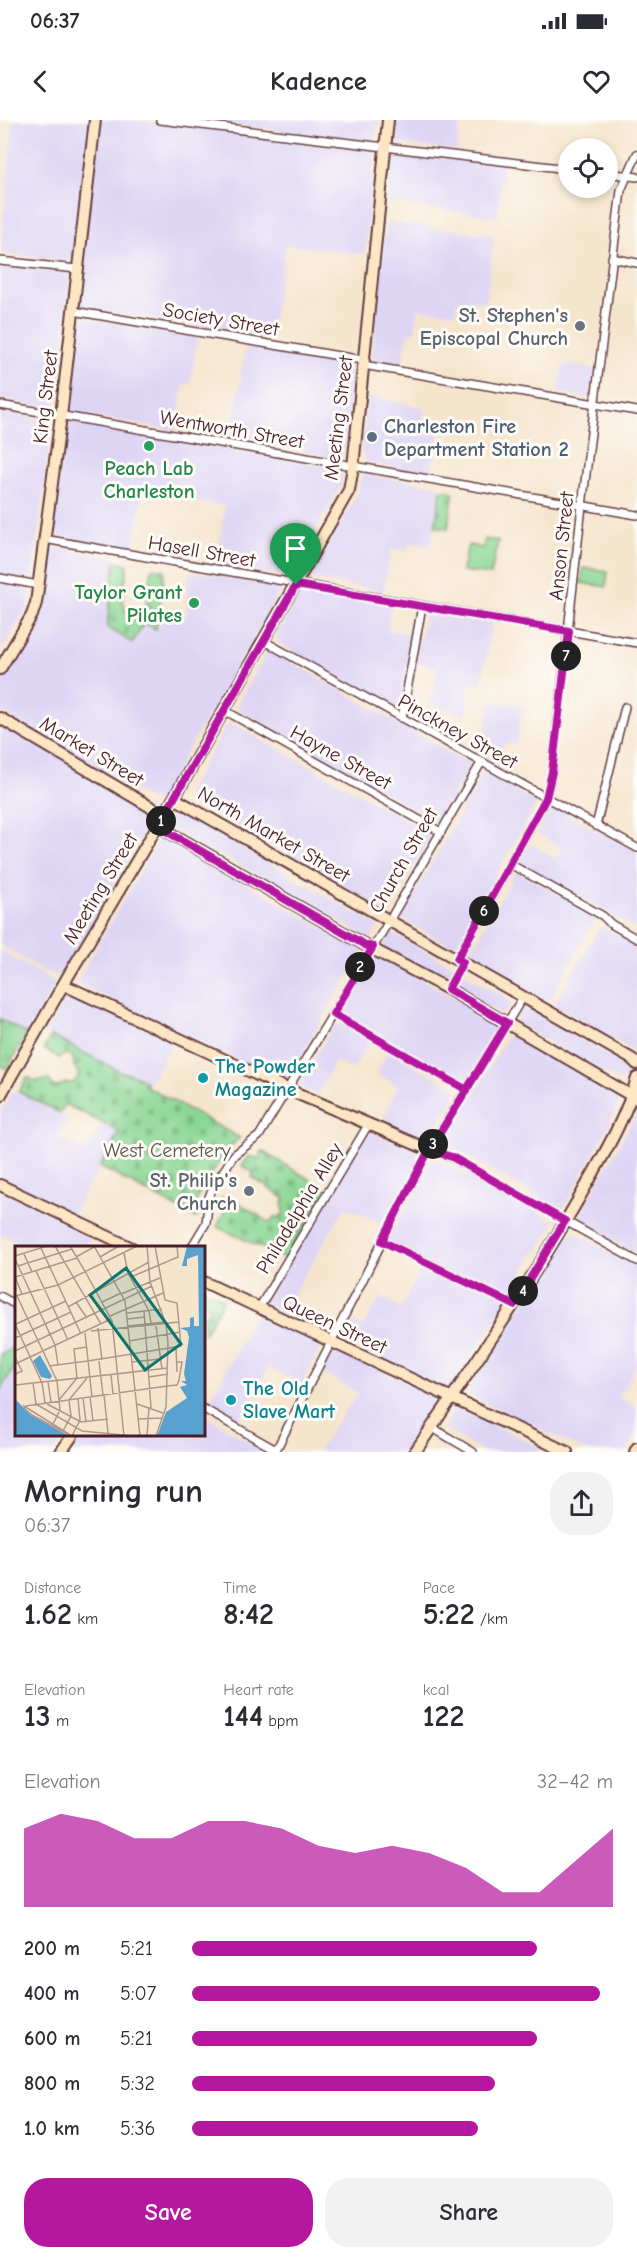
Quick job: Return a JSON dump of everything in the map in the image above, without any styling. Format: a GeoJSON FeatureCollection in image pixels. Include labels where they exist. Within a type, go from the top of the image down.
{"type":"FeatureCollection","features":[{"type":"Feature","properties":{"kind":"street","name":"King Street"},"geometry":{"type":"LineString","coordinates":[[0,669],[32,615],[39,585],[95,120]]}},
{"type":"Feature","properties":{"kind":"street"},"geometry":{"type":"LineString","coordinates":[[160,120],[558,168]]}},
{"type":"Feature","properties":{"kind":"street","name":"Meeting Street"},"geometry":{"type":"LineString","coordinates":[[0,1096],[161,821],[345,498],[353,467],[388,120]]}},
{"type":"Feature","properties":{"kind":"street","name":"Anson Street"},"geometry":{"type":"LineString","coordinates":[[448,989],[460,961],[546,798],[552,772],[621,190],[637,154]]}},
{"type":"Feature","properties":{"kind":"street"},"geometry":{"type":"LineString","coordinates":[[618,174],[637,177]]}},
{"type":"Feature","properties":{"kind":"street"},"geometry":{"type":"LineString","coordinates":[[612,258],[637,262]]}},
{"type":"Feature","properties":{"kind":"street"},"geometry":{"type":"LineString","coordinates":[[0,261],[77,269]]}},
{"type":"Feature","properties":{"kind":"street","name":"Society Street"},"geometry":{"type":"LineString","coordinates":[[73,311],[637,411]]}},
{"type":"Feature","properties":{"kind":"street","name":"Wentworth Street"},"geometry":{"type":"LineString","coordinates":[[0,405],[637,515]]}},
{"type":"Feature","properties":{"kind":"street","name":"Hasell Street"},"geometry":{"type":"LineString","coordinates":[[45,539],[296,585],[637,643]]}},
{"type":"Feature","properties":{"kind":"street"},"geometry":{"type":"LineString","coordinates":[[0,578],[39,585]]}},
{"type":"Feature","properties":{"kind":"street"},"geometry":{"type":"LineString","coordinates":[[402,718],[422,606]]}},
{"type":"Feature","properties":{"kind":"street","name":"Pinckney Street"},"geometry":{"type":"LineString","coordinates":[[264,641],[637,848]]}},
{"type":"Feature","properties":{"kind":"street"},"geometry":{"type":"LineString","coordinates":[[596,825],[625,707]]}},
{"type":"Feature","properties":{"kind":"street","name":"Hayne Street"},"geometry":{"type":"LineString","coordinates":[[224,710],[441,832]]}},
{"type":"Feature","properties":{"kind":"street","name":"Market Street"},"geometry":{"type":"LineString","coordinates":[[0,718],[154,809],[166,831],[365,945],[373,947],[448,989],[634,1098]]}},
{"type":"Feature","properties":{"kind":"street","name":"Church Street"},"geometry":{"type":"LineString","coordinates":[[192,1246],[206,1223],[209,1197],[213,1187],[234,1155],[259,1137],[481,763]]}},
{"type":"Feature","properties":{"kind":"street","name":"North Market Street"},"geometry":{"type":"LineString","coordinates":[[174,798],[632,1059],[637,1064]]}},
{"type":"Feature","properties":{"kind":"street"},"geometry":{"type":"LineString","coordinates":[[510,864],[603,916],[611,924],[637,939]]}},
{"type":"Feature","properties":{"kind":"street"},"geometry":{"type":"LineString","coordinates":[[64,985],[288,1090],[429,1150],[452,1157],[637,1260]]}},
{"type":"Feature","properties":{"kind":"street"},"geometry":{"type":"LineString","coordinates":[[206,1411],[275,1451],[429,1150],[523,997]]}},
{"type":"Feature","properties":{"kind":"street"},"geometry":{"type":"LineString","coordinates":[[333,1014],[467,1090]]}},
{"type":"Feature","properties":{"kind":"street"},"geometry":{"type":"LineString","coordinates":[[415,1452],[514,1305],[565,1221],[634,1098],[637,1078]]}},
{"type":"Feature","properties":{"kind":"street","name":"Philadelphia Alley"},"geometry":{"type":"LineString","coordinates":[[259,1308],[369,1125]]}},
{"type":"Feature","properties":{"kind":"street"},"geometry":{"type":"LineString","coordinates":[[0,1185],[128,1246]]}},
{"type":"Feature","properties":{"kind":"street"},"geometry":{"type":"LineString","coordinates":[[382,1241],[514,1305]]}},
{"type":"Feature","properties":{"kind":"street","name":"Queen Street"},"geometry":{"type":"LineString","coordinates":[[206,1283],[451,1398],[547,1448],[567,1452]]}},
{"type":"Feature","properties":{"kind":"street"},"geometry":{"type":"LineString","coordinates":[[0,1296],[15,1304]]}},
{"type":"Feature","properties":{"kind":"street"},"geometry":{"type":"LineString","coordinates":[[431,1427],[473,1452]]}},
{"type":"Feature","properties":{"kind":"street"},"geometry":{"type":"LineString","coordinates":[[61,1452],[71,1437]]}},
{"type":"Feature","properties":{"kind":"shaded area"},"geometry":{"type":"Polygon","coordinates":[[[13,120],[90,120],[72,261],[3,254],[1,251],[13,120]]]}},
{"type":"Feature","properties":{"kind":"shaded area"},"geometry":{"type":"Polygon","coordinates":[[[100,120],[131,120],[369,148],[375,158],[365,254],[286,245],[269,338],[81,307],[79,300],[100,120]]]}},
{"type":"Feature","properties":{"kind":"shaded area"},"geometry":{"type":"Polygon","coordinates":[[[191,120],[379,120],[376,136],[372,141],[368,141],[191,120]]]}},
{"type":"Feature","properties":{"kind":"shaded area"},"geometry":{"type":"Polygon","coordinates":[[[395,120],[460,120],[457,151],[395,143],[393,141],[395,120]]]}},
{"type":"Feature","properties":{"kind":"shaded area"},"geometry":{"type":"Polygon","coordinates":[[[396,153],[503,165],[497,217],[388,203],[392,158],[396,153]]]}},
{"type":"Feature","properties":{"kind":"shaded area"},"geometry":{"type":"Polygon","coordinates":[[[386,222],[494,235],[486,303],[457,300],[455,313],[418,309],[415,333],[408,332],[402,367],[376,362],[372,357],[386,222]]]}},
{"type":"Feature","properties":{"kind":"shaded area"},"geometry":{"type":"Polygon","coordinates":[[[0,265],[71,273],[56,403],[50,408],[0,399],[0,265]]]}},
{"type":"Feature","properties":{"kind":"shaded area"},"geometry":{"type":"Polygon","coordinates":[[[84,318],[198,337],[190,384],[184,384],[175,431],[69,412],[67,406],[77,324],[84,318]]]}},
{"type":"Feature","properties":{"kind":"shaded area"},"geometry":{"type":"Polygon","coordinates":[[[246,346],[353,367],[343,456],[335,457],[230,440],[246,346]]]}},
{"type":"Feature","properties":{"kind":"shaded area"},"geometry":{"type":"Polygon","coordinates":[[[563,364],[595,369],[591,396],[588,398],[558,393],[563,364]]]}},
{"type":"Feature","properties":{"kind":"shaded area"},"geometry":{"type":"Polygon","coordinates":[[[368,397],[424,407],[422,427],[439,429],[431,474],[369,463],[366,460],[361,450],[368,397]]]}},
{"type":"Feature","properties":{"kind":"shaded area"},"geometry":{"type":"Polygon","coordinates":[[[0,412],[46,420],[52,424],[32,577],[29,580],[0,574],[0,412]]]}},
{"type":"Feature","properties":{"kind":"shaded area"},"geometry":{"type":"Polygon","coordinates":[[[71,422],[338,468],[343,476],[342,484],[292,571],[286,576],[216,564],[225,506],[143,492],[133,550],[59,537],[52,530],[65,427],[71,422]]]}},
{"type":"Feature","properties":{"kind":"shaded area"},"geometry":{"type":"Polygon","coordinates":[[[362,474],[440,486],[431,546],[409,542],[407,550],[391,549],[383,592],[311,578],[357,494],[362,474]]]}},
{"type":"Feature","properties":{"kind":"shaded area"},"geometry":{"type":"Polygon","coordinates":[[[53,548],[115,558],[106,628],[132,644],[145,624],[156,631],[163,620],[186,617],[189,571],[282,588],[158,802],[154,802],[0,711],[0,679],[43,604],[50,552],[53,548]]]}},
{"type":"Feature","properties":{"kind":"shaded area"},"geometry":{"type":"Polygon","coordinates":[[[0,580],[25,585],[31,589],[28,606],[0,653],[0,580]]]}},
{"type":"Feature","properties":{"kind":"shaded area"},"geometry":{"type":"Polygon","coordinates":[[[308,590],[391,605],[387,630],[413,634],[400,704],[396,709],[278,643],[275,636],[300,592],[308,590]]]}},
{"type":"Feature","properties":{"kind":"shaded area"},"geometry":{"type":"Polygon","coordinates":[[[426,611],[492,623],[481,685],[470,683],[466,716],[431,704],[437,667],[415,662],[426,611]]]}},
{"type":"Feature","properties":{"kind":"shaded area"},"geometry":{"type":"Polygon","coordinates":[[[267,652],[275,653],[469,763],[470,767],[439,820],[435,821],[238,709],[237,705],[267,652]]]}},
{"type":"Feature","properties":{"kind":"shaded area"},"geometry":{"type":"Polygon","coordinates":[[[491,702],[522,706],[517,744],[504,744],[499,767],[482,758],[491,702]]]}},
{"type":"Feature","properties":{"kind":"shaded area"},"geometry":{"type":"Polygon","coordinates":[[[0,721],[151,812],[150,820],[63,972],[59,975],[48,973],[0,945],[0,721]]]}},
{"type":"Feature","properties":{"kind":"shaded area"},"geometry":{"type":"Polygon","coordinates":[[[229,722],[429,832],[430,839],[389,909],[383,909],[187,796],[229,722]]]}},
{"type":"Feature","properties":{"kind":"shaded area"},"geometry":{"type":"Polygon","coordinates":[[[483,773],[537,802],[457,944],[452,947],[405,921],[402,916],[483,773]]]}},
{"type":"Feature","properties":{"kind":"shaded area"},"geometry":{"type":"Polygon","coordinates":[[[554,807],[637,852],[637,929],[522,865],[521,861],[531,844],[556,859],[562,849],[537,833],[554,807]]]}},
{"type":"Feature","properties":{"kind":"shaded area"},"geometry":{"type":"Polygon","coordinates":[[[180,808],[221,831],[223,837],[377,925],[371,939],[215,851],[213,853],[171,829],[168,823],[180,808]]]}},
{"type":"Feature","properties":{"kind":"shaded area"},"geometry":{"type":"Polygon","coordinates":[[[163,836],[363,951],[286,1081],[271,1077],[79,984],[78,979],[163,836]]]}},
{"type":"Feature","properties":{"kind":"shaded area"},"geometry":{"type":"Polygon","coordinates":[[[516,871],[597,916],[548,1002],[470,958],[469,955],[516,871]]]}},
{"type":"Feature","properties":{"kind":"shaded area"},"geometry":{"type":"Polygon","coordinates":[[[604,928],[637,946],[637,1049],[635,1051],[554,1005],[598,930],[604,928]]]}},
{"type":"Feature","properties":{"kind":"shaded area"},"geometry":{"type":"Polygon","coordinates":[[[390,933],[453,966],[454,969],[447,981],[445,982],[384,947],[383,944],[390,933]]]}},
{"type":"Feature","properties":{"kind":"shaded area"},"geometry":{"type":"Polygon","coordinates":[[[0,950],[56,983],[27,1034],[0,1019],[0,950]]]}},
{"type":"Feature","properties":{"kind":"shaded area"},"geometry":{"type":"Polygon","coordinates":[[[377,955],[498,1021],[498,1026],[466,1080],[460,1080],[344,1013],[377,955]]]}},
{"type":"Feature","properties":{"kind":"shaded area"},"geometry":{"type":"Polygon","coordinates":[[[463,973],[510,1000],[511,1003],[505,1013],[501,1014],[456,988],[463,973]]]}},
{"type":"Feature","properties":{"kind":"shaded area"},"geometry":{"type":"Polygon","coordinates":[[[72,993],[174,1041],[147,1085],[147,1080],[136,1074],[123,1072],[46,1033],[66,998],[72,993]]]}},
{"type":"Feature","properties":{"kind":"shaded area"},"geometry":{"type":"Polygon","coordinates":[[[526,1008],[628,1066],[630,1070],[624,1081],[619,1081],[517,1024],[516,1021],[526,1008]]]}},
{"type":"Feature","properties":{"kind":"shaded area"},"geometry":{"type":"Polygon","coordinates":[[[339,1023],[370,1041],[353,1069],[335,1061],[317,1095],[300,1087],[300,1082],[334,1025],[339,1023]]]}},
{"type":"Feature","properties":{"kind":"shaded area"},"geometry":{"type":"Polygon","coordinates":[[[509,1035],[513,1035],[621,1097],[609,1125],[562,1211],[453,1148],[450,1131],[509,1035]]]}},
{"type":"Feature","properties":{"kind":"shaded area"},"geometry":{"type":"Polygon","coordinates":[[[388,1051],[458,1090],[427,1143],[381,1124],[398,1086],[377,1074],[388,1051]]]}},
{"type":"Feature","properties":{"kind":"shaded area"},"geometry":{"type":"Polygon","coordinates":[[[13,1090],[68,1118],[57,1137],[85,1151],[102,1124],[119,1133],[72,1214],[0,1179],[0,1113],[13,1090]]]}},
{"type":"Feature","properties":{"kind":"shaded area"},"geometry":{"type":"Polygon","coordinates":[[[637,1112],[637,1254],[577,1221],[637,1112]]]}},
{"type":"Feature","properties":{"kind":"shaded area"},"geometry":{"type":"Polygon","coordinates":[[[367,1130],[416,1151],[420,1157],[385,1224],[345,1207],[282,1313],[262,1303],[367,1130]]]}},
{"type":"Feature","properties":{"kind":"shaded area"},"geometry":{"type":"Polygon","coordinates":[[[433,1159],[510,1196],[555,1222],[538,1251],[534,1252],[507,1302],[451,1387],[446,1390],[344,1342],[342,1338],[350,1320],[363,1327],[381,1297],[401,1308],[425,1262],[387,1243],[433,1159]]]}},
{"type":"Feature","properties":{"kind":"shaded area"},"geometry":{"type":"Polygon","coordinates":[[[0,1189],[93,1234],[86,1246],[24,1246],[0,1234],[0,1189]]]}},
{"type":"Feature","properties":{"kind":"shaded area"},"geometry":{"type":"Polygon","coordinates":[[[571,1231],[637,1266],[637,1365],[618,1398],[637,1407],[637,1434],[626,1452],[588,1452],[470,1396],[469,1393],[469,1386],[571,1231]]]}},
{"type":"Feature","properties":{"kind":"shaded area"},"geometry":{"type":"Polygon","coordinates":[[[0,1301],[15,1309],[15,1437],[64,1437],[55,1452],[7,1452],[0,1448],[0,1301]]]}},
{"type":"Feature","properties":{"kind":"shaded area"},"geometry":{"type":"Polygon","coordinates":[[[257,1311],[320,1340],[322,1343],[302,1384],[268,1368],[238,1423],[208,1405],[257,1311]]]}},
{"type":"Feature","properties":{"kind":"shaded area"},"geometry":{"type":"Polygon","coordinates":[[[336,1346],[441,1398],[442,1400],[406,1452],[318,1452],[358,1393],[321,1372],[336,1346]]]}},
{"type":"Feature","properties":{"kind":"shaded area"},"geometry":{"type":"Polygon","coordinates":[[[458,1409],[538,1446],[539,1452],[483,1452],[443,1428],[454,1410],[458,1409]]]}},
{"type":"Feature","properties":{"kind":"shaded area"},"geometry":{"type":"Polygon","coordinates":[[[206,1416],[266,1452],[67,1452],[77,1437],[206,1437],[206,1416]]]}},
{"type":"Feature","properties":{"kind":"green space"},"geometry":{"type":"Polygon","coordinates":[[[441,490],[454,492],[448,528],[435,526],[441,490]]]}},
{"type":"Feature","properties":{"kind":"green space"},"geometry":{"type":"Polygon","coordinates":[[[485,539],[498,541],[491,575],[462,571],[468,545],[483,548],[485,539]]]}},
{"type":"Feature","properties":{"kind":"green space"},"geometry":{"type":"Polygon","coordinates":[[[115,561],[128,564],[122,603],[125,604],[124,611],[141,614],[142,607],[146,607],[152,568],[165,570],[156,629],[144,623],[132,643],[107,627],[115,561]]]}},
{"type":"Feature","properties":{"kind":"green space"},"geometry":{"type":"Polygon","coordinates":[[[583,568],[608,571],[606,587],[581,583],[583,568]]]}},
{"type":"Feature","properties":{"kind":"green space"},"geometry":{"type":"Polygon","coordinates":[[[0,1019],[27,1034],[7,1069],[0,1065],[0,1019]]]}},
{"type":"Feature","properties":{"kind":"green space","name":"West Cemetery"},"geometry":{"type":"Polygon","coordinates":[[[51,1036],[121,1072],[137,1076],[146,1082],[144,1085],[240,1138],[228,1148],[197,1197],[197,1218],[100,1167],[119,1131],[65,1104],[60,1113],[19,1092],[27,1077],[35,1081],[49,1080],[53,1086],[58,1087],[65,1083],[73,1083],[77,1079],[79,1074],[74,1067],[73,1057],[66,1054],[59,1058],[44,1049],[51,1036]]]}},
{"type":"Feature","properties":{"kind":"green space"},"geometry":{"type":"Polygon","coordinates":[[[262,1151],[327,1190],[286,1259],[217,1227],[224,1213],[218,1205],[222,1197],[234,1204],[236,1201],[270,1223],[274,1217],[283,1214],[282,1205],[285,1199],[252,1177],[254,1173],[242,1166],[248,1156],[258,1159],[262,1151]]]}},
{"type":"Feature","properties":{"kind":"green space"},"geometry":{"type":"Polygon","coordinates":[[[206,1291],[224,1299],[206,1330],[206,1313],[211,1308],[206,1305],[208,1302],[206,1291]]]}},
{"type":"Feature","properties":{"kind":"green space"},"geometry":{"type":"Polygon","coordinates":[[[15,1346],[15,1366],[0,1390],[0,1354],[15,1346]]]}},
{"type":"Feature","properties":{"kind":"place","name":"St. Stephen's Episcopal Church"},"geometry":{"type":"Point","coordinates":[580,326]}},
{"type":"Feature","properties":{"kind":"place","name":"Charleston Fire Department Station 2"},"geometry":{"type":"Point","coordinates":[372,437]}},
{"type":"Feature","properties":{"kind":"place","name":"Peach Lab Charleston"},"geometry":{"type":"Point","coordinates":[149,446]}},
{"type":"Feature","properties":{"kind":"place","name":"Taylor Grant Pilates"},"geometry":{"type":"Point","coordinates":[194,603]}},
{"type":"Feature","properties":{"kind":"place","name":"The Powder Magazine"},"geometry":{"type":"Point","coordinates":[203,1078]}},
{"type":"Feature","properties":{"kind":"place","name":"St. Philip's Church"},"geometry":{"type":"Point","coordinates":[249,1191]}},
{"type":"Feature","properties":{"kind":"place","name":"The Old Slave Mart"},"geometry":{"type":"Point","coordinates":[231,1400]}},
{"type":"Feature","properties":{"kind":"route"},"geometry":{"type":"LineString","coordinates":[[296,585],[161,821],[166,831],[365,945],[373,947],[333,1014],[467,1090],[429,1150],[382,1241],[514,1305],[565,1221],[452,1157],[429,1150],[453,1112],[467,1090],[507,1023],[448,989],[463,962],[457,959],[546,798],[552,772],[569,631],[296,585]]}}]}
